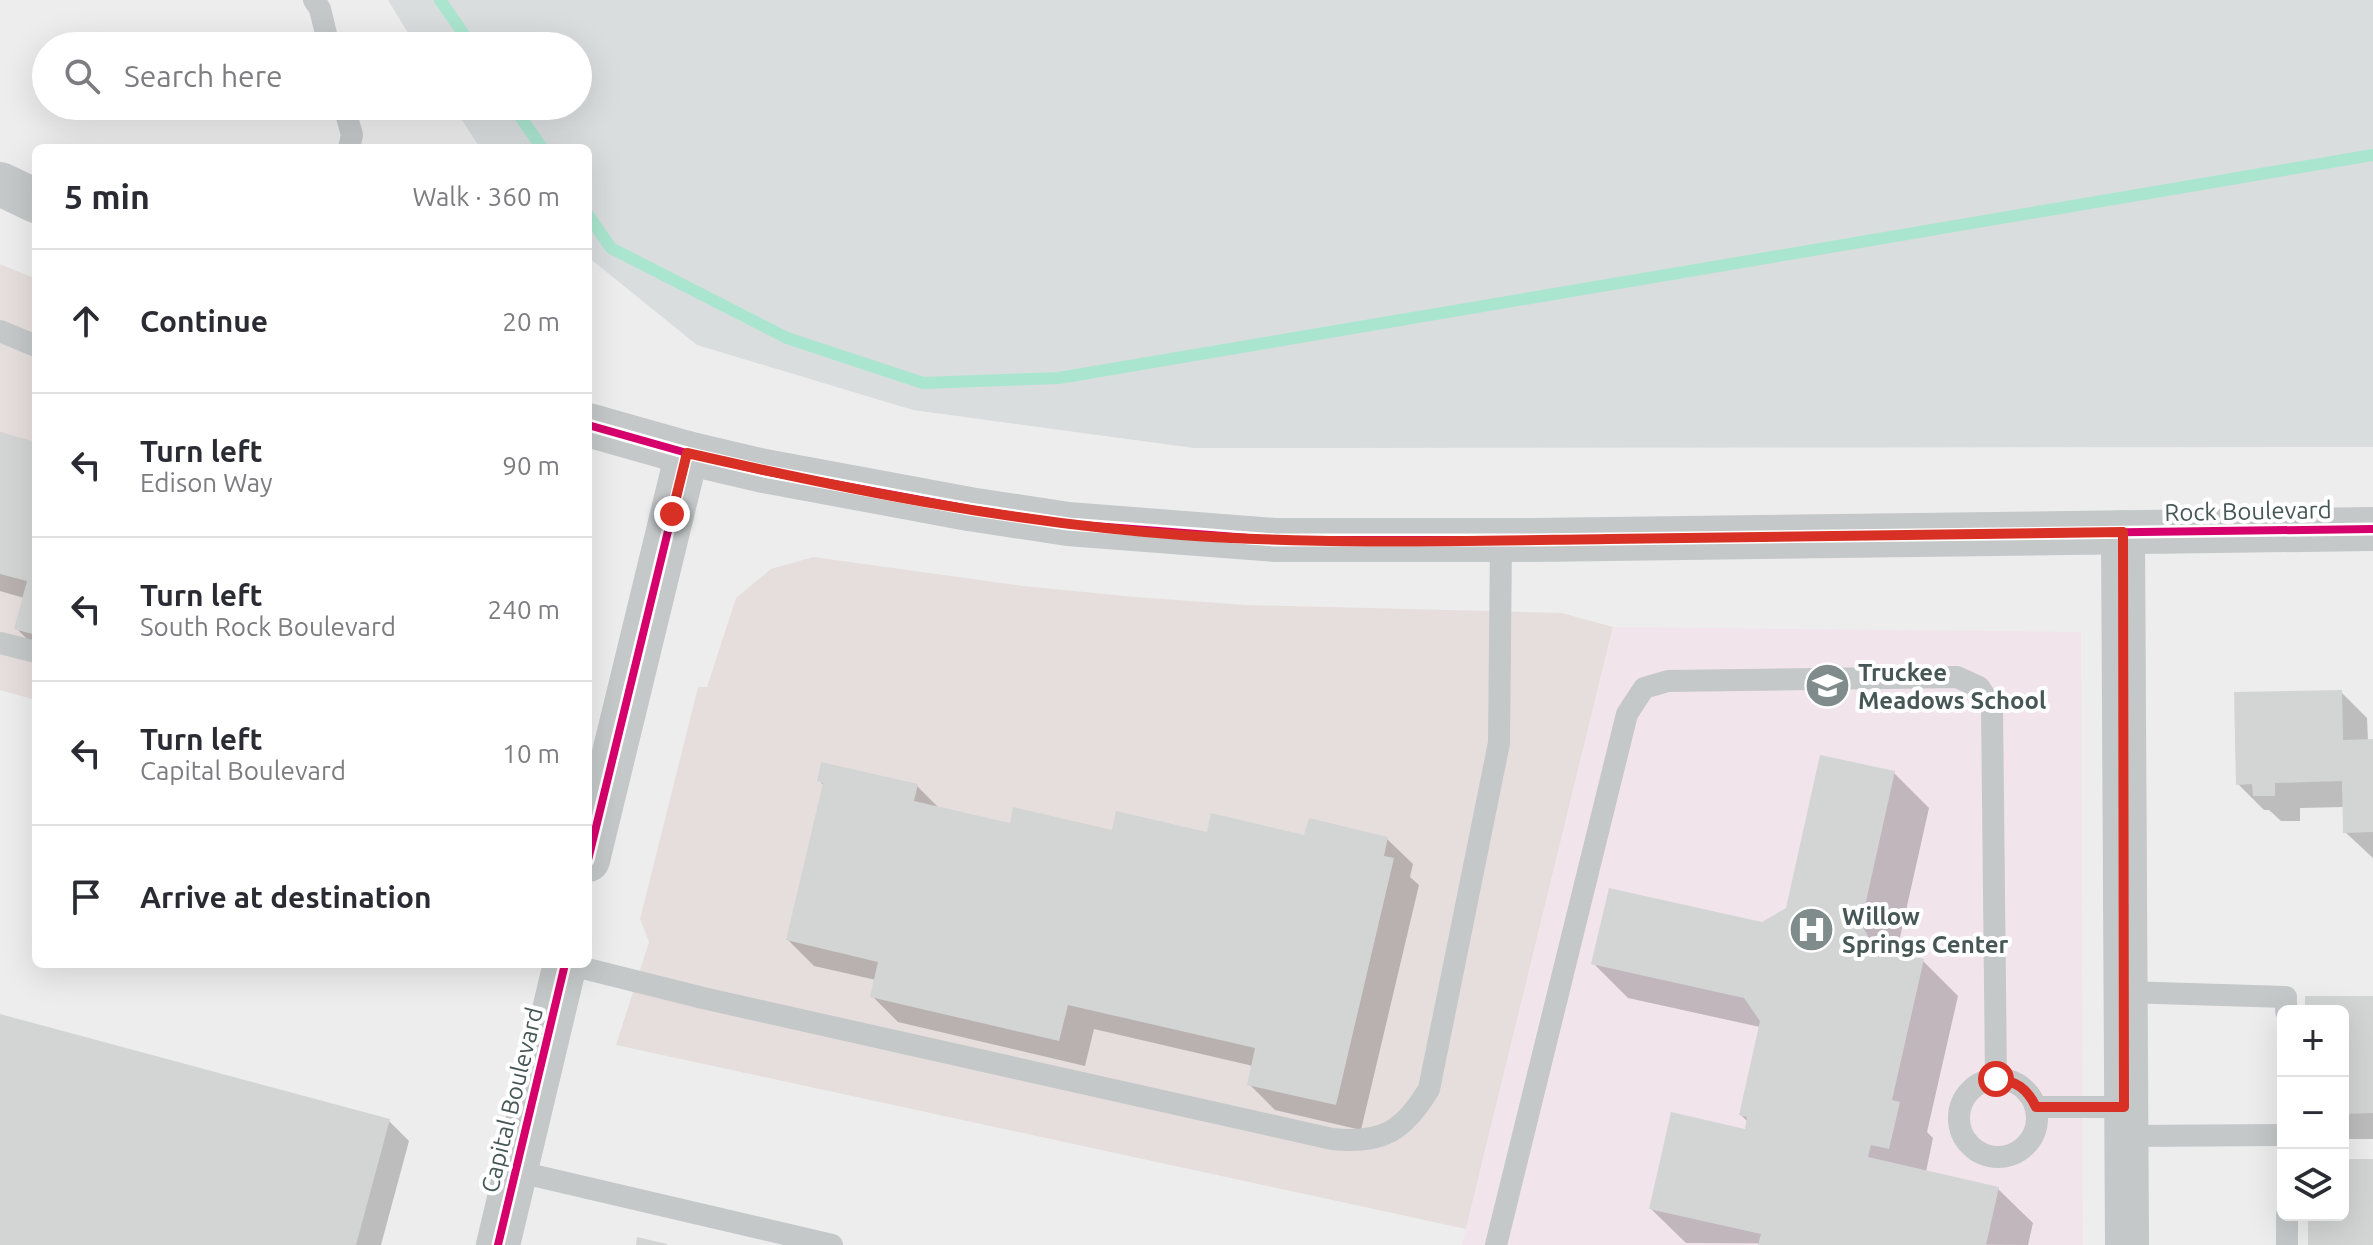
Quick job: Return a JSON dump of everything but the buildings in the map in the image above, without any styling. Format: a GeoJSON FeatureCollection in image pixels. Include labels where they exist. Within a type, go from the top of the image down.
{"type":"FeatureCollection","features":[{"type":"Feature","properties":{"kind":"main road"},"geometry":{"type":"LineString","coordinates":[[0,184],[32,199]]}},
{"type":"Feature","properties":{"kind":"main road","name":"Rock Boulevard"},"geometry":{"type":"LineString","coordinates":[[592,426],[687,453],[866,492],[1068,524],[1275,540],[2373,529]]}},
{"type":"Feature","properties":{"kind":"main road"},"geometry":{"type":"LineString","coordinates":[[592,820],[594,800],[687,453]]}},
{"type":"Feature","properties":{"kind":"main road"},"geometry":{"type":"LineString","coordinates":[[2123,532],[2127,1245]]}},
{"type":"Feature","properties":{"kind":"main road","name":"Capital Boulevard"},"geometry":{"type":"LineString","coordinates":[[498,1245],[565,968]]}},
{"type":"Feature","properties":{"kind":"lane"},"geometry":{"type":"LineString","coordinates":[[314,0],[320,9],[326,32]]}},
{"type":"Feature","properties":{"kind":"lane"},"geometry":{"type":"LineString","coordinates":[[348,120],[352,135],[350,144]]}},
{"type":"Feature","properties":{"kind":"lane"},"geometry":{"type":"LineString","coordinates":[[0,331],[32,344]]}},
{"type":"Feature","properties":{"kind":"lane"},"geometry":{"type":"LineString","coordinates":[[582,968],[1332,1139],[1361,1142],[1383,1135],[1403,1124],[1429,1089],[1499,743],[1501,540]]}},
{"type":"Feature","properties":{"kind":"lane"},"geometry":{"type":"LineString","coordinates":[[0,643],[32,651]]}},
{"type":"Feature","properties":{"kind":"lane"},"geometry":{"type":"LineString","coordinates":[[1496,1245],[1627,714],[1644,688],[1668,681],[1957,677],[1979,687],[1992,707],[1996,1079]]}},
{"type":"Feature","properties":{"kind":"lane"},"geometry":{"type":"LineString","coordinates":[[2124,992],[2286,997],[2286,1005]]}},
{"type":"Feature","properties":{"kind":"lane"},"geometry":{"type":"LineString","coordinates":[[2009,1080],[2021,1086],[2036,1107],[2038,1120],[2035,1132],[2018,1151],[2006,1156],[1981,1153],[1963,1135],[1959,1122],[1965,1098],[1984,1081],[2009,1080]]}},
{"type":"Feature","properties":{"kind":"lane"},"geometry":{"type":"LineString","coordinates":[[2036,1107],[2125,1121],[2277,1134]]}},
{"type":"Feature","properties":{"kind":"lane"},"geometry":{"type":"LineString","coordinates":[[515,1171],[832,1245]]}},
{"type":"Feature","properties":{"kind":"lane"},"geometry":{"type":"LineString","coordinates":[[2287,1221],[2287,1245]]}},
{"type":"Feature","properties":{"kind":"shaded area"},"geometry":{"type":"Polygon","coordinates":[[[388,0],[2373,0],[2373,447],[1194,448],[913,410],[697,345],[592,260],[592,144],[477,144],[462,120],[592,120],[592,32],[407,32],[388,0]]]}},
{"type":"Feature","properties":{"kind":"shaded area"},"geometry":{"type":"Polygon","coordinates":[[[0,264],[32,277],[32,699],[0,690],[0,264]]]}},
{"type":"Feature","properties":{"kind":"shaded area"},"geometry":{"type":"Polygon","coordinates":[[[813,557],[1023,586],[1135,597],[1246,605],[1562,613],[1613,627],[1466,1229],[616,1045],[649,942],[640,919],[698,687],[707,687],[736,598],[771,569],[813,557]]]}},
{"type":"Feature","properties":{"kind":"shaded area","name":"Willow Springs Center"},"geometry":{"type":"Polygon","coordinates":[[[1613,627],[2081,632],[2083,1245],[1462,1245],[1613,627]]]}},
{"type":"Feature","properties":{"kind":"waterway"},"geometry":{"type":"LineString","coordinates":[[440,0],[462,32]]}},
{"type":"Feature","properties":{"kind":"waterway"},"geometry":{"type":"LineString","coordinates":[[523,120],[539,144]]}},
{"type":"Feature","properties":{"kind":"waterway"},"geometry":{"type":"LineString","coordinates":[[592,221],[611,248],[787,338],[923,383],[1059,378],[2373,155]]}},
{"type":"Feature","properties":{"kind":"cycle path"},"geometry":{"type":"LineString","coordinates":[[592,426],[764,471],[969,509],[1068,524],[1275,540],[1534,540],[2373,529]]}},
{"type":"Feature","properties":{"kind":"cycle path"},"geometry":{"type":"LineString","coordinates":[[592,844],[687,453]]}},
{"type":"Feature","properties":{"kind":"cycle path"},"geometry":{"type":"LineString","coordinates":[[498,1245],[564,968]]}},
{"type":"Feature","properties":{"kind":"place","name":"Truckee Meadows School"},"geometry":{"type":"Point","coordinates":[1827,686]}},
{"type":"Feature","properties":{"kind":"place","name":"Willow Springs Center"},"geometry":{"type":"Point","coordinates":[1811,930]}},
{"type":"Feature","properties":{"kind":"route"},"geometry":{"type":"LineString","coordinates":[[672,514],[687,453],[866,492],[1068,524],[1275,540],[1534,540],[2123,532],[2124,1107],[2036,1107],[2021,1086],[2009,1080],[1996,1079]]}}]}
